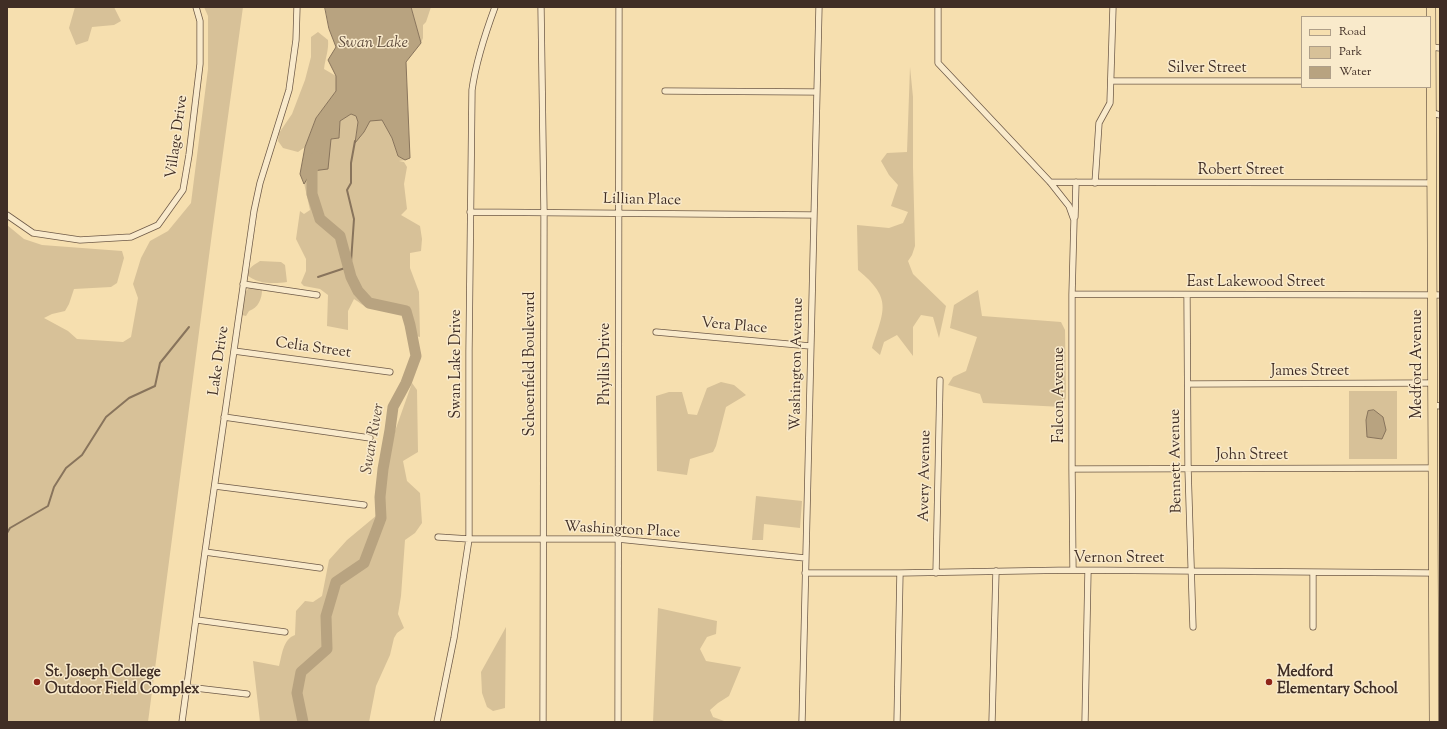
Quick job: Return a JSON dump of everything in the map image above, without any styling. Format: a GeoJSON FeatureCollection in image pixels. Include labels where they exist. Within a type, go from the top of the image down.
{"type":"FeatureCollection","features":[{"type":"Feature","properties":{"kind":"main road","name":"Medford Avenue"},"geometry":{"type":"LineString","coordinates":[[1431,7],[1435,48],[1431,81],[1436,114],[1432,183],[1436,212],[1436,295],[1432,383],[1436,406],[1432,468],[1436,521],[1433,573],[1434,722]]}},
{"type":"Feature","properties":{"kind":"street","name":"Village Drive"},"geometry":{"type":"LineString","coordinates":[[7,215],[33,233],[80,240],[131,237],[158,225],[183,190],[200,64],[200,21],[196,7]]}},
{"type":"Feature","properties":{"kind":"street","name":"Lake Drive"},"geometry":{"type":"LineString","coordinates":[[182,722],[254,211],[260,183],[289,90],[296,40],[296,7]]}},
{"type":"Feature","properties":{"kind":"street","name":"Swan Lake Drive"},"geometry":{"type":"LineString","coordinates":[[436,722],[454,638],[469,540],[472,90],[474,72],[480,48],[495,7]]}},
{"type":"Feature","properties":{"kind":"street","name":"Schoenfield Boulevard"},"geometry":{"type":"LineString","coordinates":[[541,7],[544,213],[542,539],[543,722]]}},
{"type":"Feature","properties":{"kind":"street","name":"Phyllis Drive"},"geometry":{"type":"LineString","coordinates":[[618,722],[619,7]]}},
{"type":"Feature","properties":{"kind":"street","name":"Washington Avenue"},"geometry":{"type":"LineString","coordinates":[[802,722],[819,7]]}},
{"type":"Feature","properties":{"kind":"street","name":"Falcon Avenue"},"geometry":{"type":"LineString","coordinates":[[938,7],[938,63],[1050,182],[1069,206],[1074,220]]}},
{"type":"Feature","properties":{"kind":"street"},"geometry":{"type":"LineString","coordinates":[[1095,183],[1099,123],[1110,103],[1112,81],[1113,7]]}},
{"type":"Feature","properties":{"kind":"street","name":"Silver Street"},"geometry":{"type":"LineString","coordinates":[[1112,81],[1301,81]]}},
{"type":"Feature","properties":{"kind":"street"},"geometry":{"type":"LineString","coordinates":[[665,91],[817,92]]}},
{"type":"Feature","properties":{"kind":"street","name":"Robert Street"},"geometry":{"type":"LineString","coordinates":[[1050,182],[1432,183]]}},
{"type":"Feature","properties":{"kind":"street","name":"Falcon Avenue"},"geometry":{"type":"LineString","coordinates":[[1073,570],[1072,294],[1076,182]]}},
{"type":"Feature","properties":{"kind":"street","name":"Lillian Place"},"geometry":{"type":"LineString","coordinates":[[470,212],[814,215]]}},
{"type":"Feature","properties":{"kind":"street"},"geometry":{"type":"LineString","coordinates":[[243,284],[317,295]]}},
{"type":"Feature","properties":{"kind":"street","name":"East Lakewood Street"},"geometry":{"type":"LineString","coordinates":[[1072,294],[1436,295]]}},
{"type":"Feature","properties":{"kind":"street","name":"Bennett Avenue"},"geometry":{"type":"LineString","coordinates":[[1188,295],[1188,468],[1193,627]]}},
{"type":"Feature","properties":{"kind":"street","name":"Vera Place"},"geometry":{"type":"LineString","coordinates":[[656,332],[810,346]]}},
{"type":"Feature","properties":{"kind":"street","name":"Celia Street"},"geometry":{"type":"LineString","coordinates":[[234,351],[390,372]]}},
{"type":"Feature","properties":{"kind":"street","name":"Avery Avenue"},"geometry":{"type":"LineString","coordinates":[[936,573],[940,380]]}},
{"type":"Feature","properties":{"kind":"street","name":"James Street"},"geometry":{"type":"LineString","coordinates":[[1188,384],[1432,383]]}},
{"type":"Feature","properties":{"kind":"street"},"geometry":{"type":"LineString","coordinates":[[224,417],[370,438]]}},
{"type":"Feature","properties":{"kind":"street","name":"John Street"},"geometry":{"type":"LineString","coordinates":[[1072,469],[1432,468]]}},
{"type":"Feature","properties":{"kind":"street"},"geometry":{"type":"LineString","coordinates":[[215,486],[364,505]]}},
{"type":"Feature","properties":{"kind":"street","name":"Washington Place"},"geometry":{"type":"LineString","coordinates":[[438,537],[469,540],[618,539],[805,558]]}},
{"type":"Feature","properties":{"kind":"street"},"geometry":{"type":"LineString","coordinates":[[205,552],[320,568]]}},
{"type":"Feature","properties":{"kind":"street","name":"Vernon Street"},"geometry":{"type":"LineString","coordinates":[[805,573],[936,573],[1073,570],[1433,573]]}},
{"type":"Feature","properties":{"kind":"street"},"geometry":{"type":"LineString","coordinates":[[992,722],[996,571]]}},
{"type":"Feature","properties":{"kind":"street"},"geometry":{"type":"LineString","coordinates":[[1085,722],[1088,571]]}},
{"type":"Feature","properties":{"kind":"street"},"geometry":{"type":"LineString","coordinates":[[1313,572],[1313,626]]}},
{"type":"Feature","properties":{"kind":"street"},"geometry":{"type":"LineString","coordinates":[[897,722],[900,573]]}},
{"type":"Feature","properties":{"kind":"street"},"geometry":{"type":"LineString","coordinates":[[196,620],[285,632]]}},
{"type":"Feature","properties":{"kind":"street"},"geometry":{"type":"LineString","coordinates":[[187,687],[246,694]]}},
{"type":"Feature","properties":{"kind":"green space"},"geometry":{"type":"Polygon","coordinates":[[[75,7],[114,7],[121,21],[114,25],[92,27],[88,41],[76,45],[69,28],[75,7]]]}},
{"type":"Feature","properties":{"kind":"green space"},"geometry":{"type":"Polygon","coordinates":[[[204,7],[243,7],[148,722],[7,722],[7,225],[24,239],[42,245],[122,251],[124,258],[117,283],[111,287],[74,289],[65,311],[52,314],[44,318],[68,331],[77,339],[123,342],[131,337],[138,298],[133,284],[141,258],[150,241],[168,231],[191,203],[208,69],[208,16],[204,7]]]}},
{"type":"Feature","properties":{"kind":"green space"},"geometry":{"type":"Polygon","coordinates":[[[411,7],[431,7],[426,22],[423,25],[423,38],[421,43],[411,7]]]}},
{"type":"Feature","properties":{"kind":"green space"},"geometry":{"type":"Polygon","coordinates":[[[318,32],[328,40],[324,69],[336,76],[336,91],[316,118],[305,147],[298,152],[283,148],[278,141],[279,133],[292,114],[305,80],[311,57],[311,37],[318,32]]]}},
{"type":"Feature","properties":{"kind":"green space"},"geometry":{"type":"Polygon","coordinates":[[[910,67],[913,97],[915,246],[908,261],[913,274],[946,306],[939,338],[933,317],[921,315],[913,327],[913,356],[897,335],[884,342],[880,355],[872,348],[880,324],[883,306],[877,289],[858,270],[857,225],[889,228],[903,223],[908,212],[891,206],[898,185],[889,175],[881,161],[887,153],[907,152],[910,67]]]}},
{"type":"Feature","properties":{"kind":"green space"},"geometry":{"type":"Polygon","coordinates":[[[351,114],[356,116],[358,122],[355,142],[364,132],[370,120],[382,120],[392,138],[398,156],[405,160],[399,161],[404,162],[407,167],[404,184],[407,209],[401,215],[420,226],[422,239],[421,251],[410,253],[410,268],[419,292],[420,337],[412,335],[409,321],[404,314],[396,311],[377,310],[363,305],[354,299],[348,311],[348,330],[327,326],[328,295],[320,289],[304,286],[301,283],[306,271],[306,259],[296,239],[300,211],[304,214],[310,210],[304,183],[331,139],[339,138],[340,121],[351,114]]]}},
{"type":"Feature","properties":{"kind":"green space"},"geometry":{"type":"Polygon","coordinates":[[[260,261],[281,262],[285,265],[287,282],[266,283],[251,278],[247,275],[250,268],[260,261]]]}},
{"type":"Feature","properties":{"kind":"green space"},"geometry":{"type":"Polygon","coordinates":[[[249,288],[262,290],[262,293],[255,308],[249,311],[246,316],[242,315],[246,291],[249,288]]]}},
{"type":"Feature","properties":{"kind":"green space"},"geometry":{"type":"Polygon","coordinates":[[[978,290],[982,316],[1061,322],[1065,330],[1066,397],[1063,407],[983,403],[980,394],[948,385],[953,377],[966,371],[977,337],[950,328],[954,305],[978,290]]]}},
{"type":"Feature","properties":{"kind":"green space"},"geometry":{"type":"Polygon","coordinates":[[[721,382],[734,385],[746,395],[726,407],[716,446],[713,452],[690,459],[687,475],[657,471],[656,396],[669,392],[682,392],[688,414],[697,415],[707,388],[721,382]]]}},
{"type":"Feature","properties":{"kind":"green space"},"geometry":{"type":"Polygon","coordinates":[[[412,383],[417,390],[418,452],[403,461],[407,481],[420,493],[422,523],[415,533],[405,540],[401,596],[398,614],[404,628],[397,633],[394,638],[390,655],[376,686],[369,722],[260,722],[253,661],[279,666],[285,644],[295,635],[296,611],[305,601],[313,602],[322,596],[329,560],[347,540],[377,515],[395,431],[412,383]]]}},
{"type":"Feature","properties":{"kind":"green space"},"geometry":{"type":"Polygon","coordinates":[[[1349,391],[1397,391],[1397,459],[1349,459],[1349,391]]]}},
{"type":"Feature","properties":{"kind":"green space"},"geometry":{"type":"Polygon","coordinates":[[[756,496],[802,501],[800,528],[764,524],[763,540],[752,540],[756,496]]]}},
{"type":"Feature","properties":{"kind":"green space"},"geometry":{"type":"Polygon","coordinates":[[[658,608],[717,621],[716,634],[707,637],[700,649],[706,661],[741,667],[729,696],[710,710],[713,717],[727,722],[653,722],[658,608]]]}},
{"type":"Feature","properties":{"kind":"green space"},"geometry":{"type":"Polygon","coordinates":[[[506,627],[505,708],[493,711],[487,707],[482,693],[481,672],[506,627]]]}},
{"type":"Feature","properties":{"kind":"water","name":"Swan Lake"},"geometry":{"type":"Polygon","coordinates":[[[325,7],[411,7],[421,43],[406,62],[410,158],[405,160],[398,156],[392,138],[382,120],[370,121],[364,132],[355,143],[358,122],[356,116],[351,114],[340,121],[339,138],[331,139],[328,169],[312,171],[304,184],[300,174],[305,147],[316,118],[336,91],[336,76],[328,60],[336,47],[329,29],[325,7]]]}},
{"type":"Feature","properties":{"kind":"water"},"geometry":{"type":"Polygon","coordinates":[[[1374,410],[1383,417],[1386,430],[1382,439],[1367,437],[1366,420],[1368,411],[1374,410]]]}},
{"type":"Feature","properties":{"kind":"waterway"},"geometry":{"type":"LineString","coordinates":[[318,277],[348,267],[351,262],[354,219],[347,190],[351,183],[351,163],[355,141]]}},
{"type":"Feature","properties":{"kind":"waterway","name":"Swan River"},"geometry":{"type":"LineString","coordinates":[[303,722],[297,693],[301,672],[327,649],[326,616],[336,582],[364,563],[381,518],[380,497],[383,469],[393,407],[406,383],[416,356],[406,311],[369,303],[358,291],[351,277],[340,236],[320,219],[312,194],[312,171],[316,157]]}},
{"type":"Feature","properties":{"kind":"waterway"},"geometry":{"type":"LineString","coordinates":[[7,533],[10,528],[48,506],[54,487],[66,468],[82,455],[106,417],[129,398],[155,386],[160,363],[189,327]]}},
{"type":"Feature","properties":{"kind":"place","name":"St. Joseph College Outdoor Field Complex"},"geometry":{"type":"Point","coordinates":[37,682]}},
{"type":"Feature","properties":{"kind":"place","name":"Medford Elementary School"},"geometry":{"type":"Point","coordinates":[1269,682]}}]}
